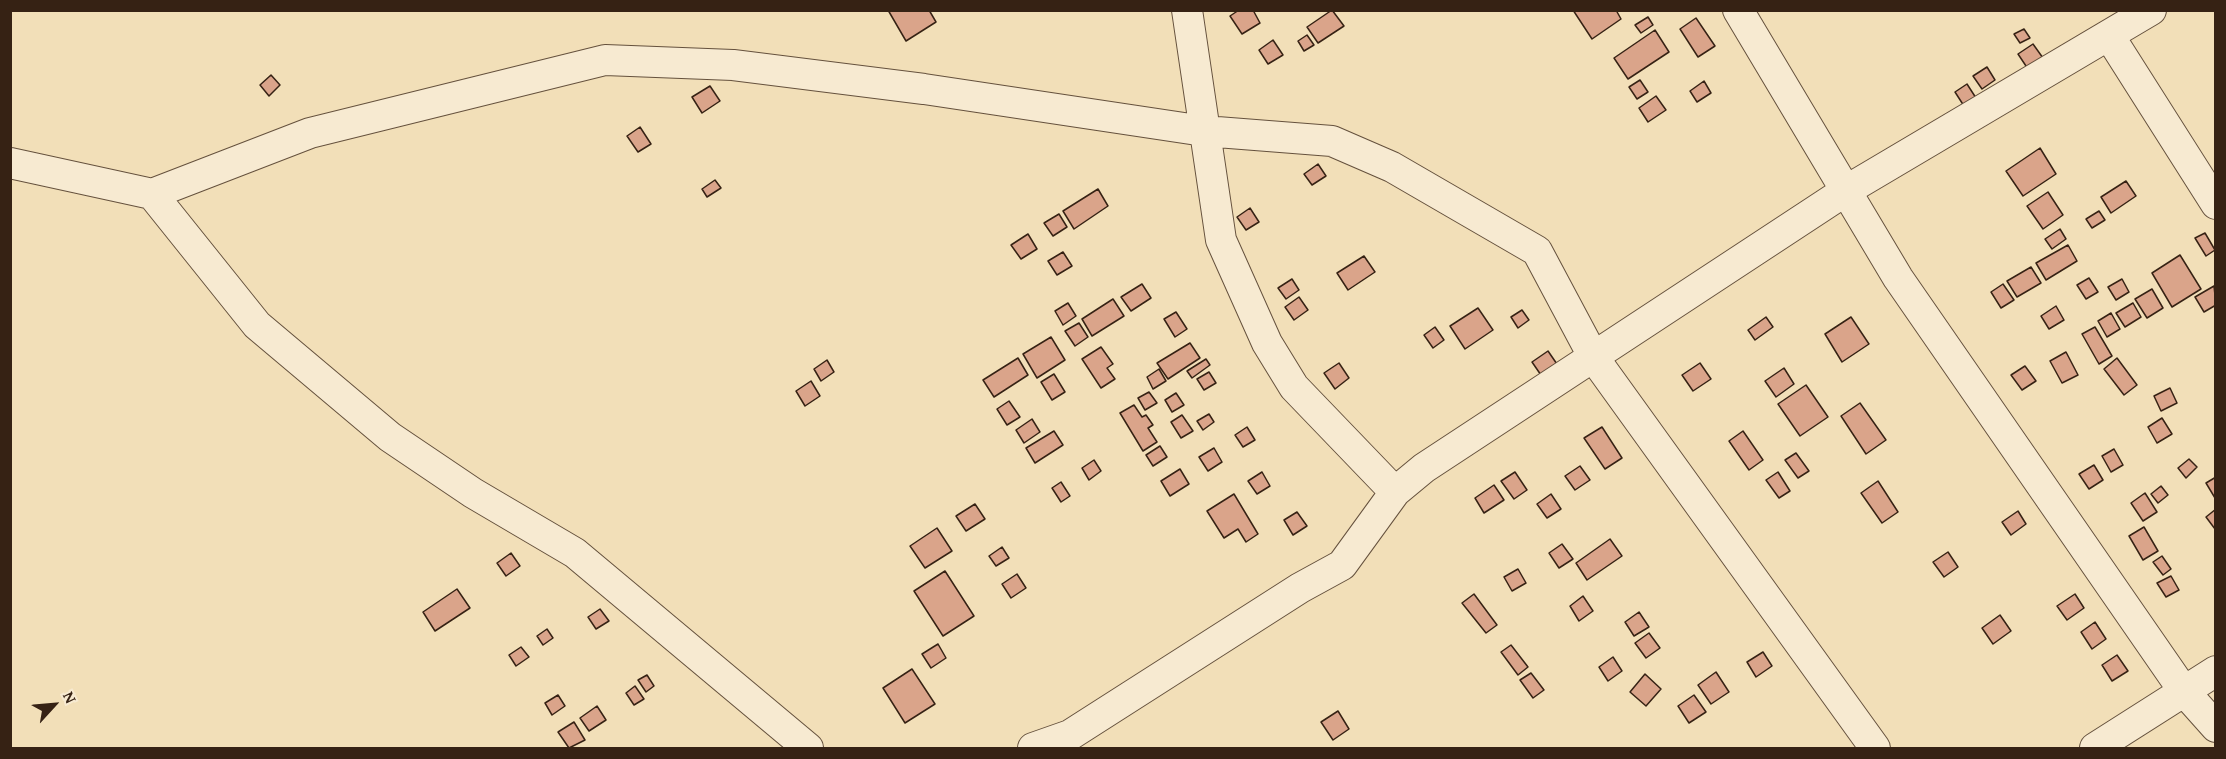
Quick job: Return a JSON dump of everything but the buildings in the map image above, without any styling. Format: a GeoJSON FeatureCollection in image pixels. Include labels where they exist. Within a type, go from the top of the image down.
{"type":"FeatureCollection","features":[{"type":"Feature","properties":{"kind":"street"},"geometry":{"type":"LineString","coordinates":[[1186,10],[1221,240],[1267,343],[1294,387],[1395,492]]}},
{"type":"Feature","properties":{"kind":"street"},"geometry":{"type":"LineString","coordinates":[[1738,10],[1917,307],[2183,690],[2216,727]]}},
{"type":"Feature","properties":{"kind":"street"},"geometry":{"type":"LineString","coordinates":[[1033,748],[1070,735],[1291,594],[1342,565],[1395,492],[1424,468],[1847,190],[2109,37],[2151,10]]}},
{"type":"Feature","properties":{"kind":"street"},"geometry":{"type":"LineString","coordinates":[[2109,37],[2216,204]]}},
{"type":"Feature","properties":{"kind":"street"},"geometry":{"type":"LineString","coordinates":[[10,163],[152,194],[310,133],[605,60],[733,65],[924,89],[1204,131],[1332,141],[1392,166],[1537,250],[1594,358],[1875,748]]}},
{"type":"Feature","properties":{"kind":"street"},"geometry":{"type":"LineString","coordinates":[[152,194],[257,325],[390,437],[473,493],[575,553],[808,748]]}},
{"type":"Feature","properties":{"kind":"street"},"geometry":{"type":"LineString","coordinates":[[2094,748],[2216,670]]}}]}
